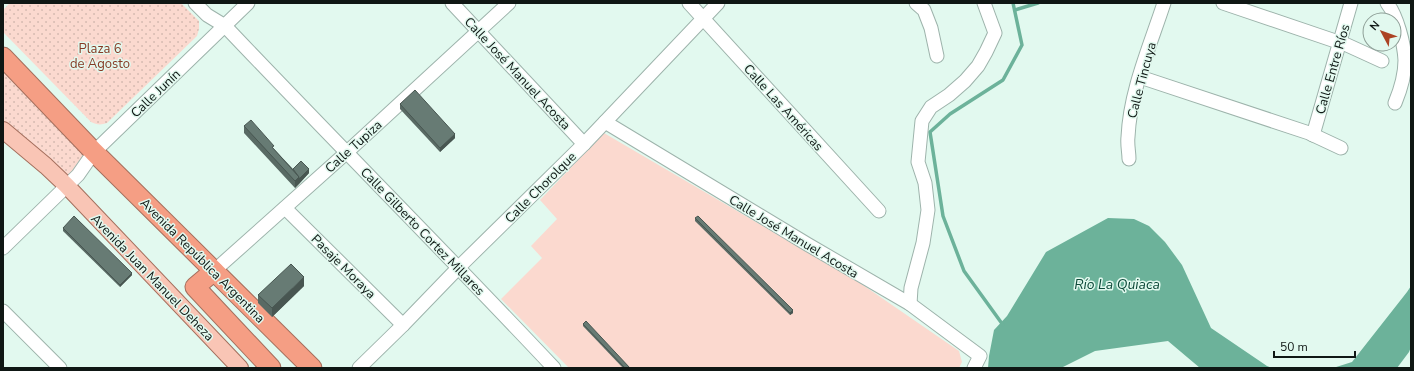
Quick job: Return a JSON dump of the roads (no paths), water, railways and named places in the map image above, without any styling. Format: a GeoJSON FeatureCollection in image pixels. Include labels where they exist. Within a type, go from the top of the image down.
{"type":"FeatureCollection","features":[{"type":"Feature","properties":{"kind":"highway","name":"Avenida República Argentina"},"geometry":{"type":"LineString","coordinates":[[3,57],[94,152],[312,368]]}},
{"type":"Feature","properties":{"kind":"highway","name":"Calle Tupiza"},"geometry":{"type":"LineString","coordinates":[[214,271],[195,287],[270,368]]}},
{"type":"Feature","properties":{"kind":"main road","name":"Avenida Juan Manuel Deheza"},"geometry":{"type":"LineString","coordinates":[[3,130],[66,185],[240,368]]}},
{"type":"Feature","properties":{"kind":"main road","name":"Avenida Juan Manuel Deheza"},"geometry":{"type":"LineString","coordinates":[[3,143],[40,174],[66,185]]}},
{"type":"Feature","properties":{"kind":"street","name":"Calle Gilberto Cortez Millares"},"geometry":{"type":"LineString","coordinates":[[195,3],[207,15],[225,26],[346,153],[459,267],[554,368]]}},
{"type":"Feature","properties":{"kind":"street","name":"Calle Junín"},"geometry":{"type":"LineString","coordinates":[[3,248],[66,185],[78,175],[94,152],[248,3]]}},
{"type":"Feature","properties":{"kind":"street","name":"Calle José Manuel Acosta"},"geometry":{"type":"LineString","coordinates":[[452,3],[584,144]]}},
{"type":"Feature","properties":{"kind":"street","name":"Calle Tupiza"},"geometry":{"type":"LineString","coordinates":[[214,271],[346,153],[509,3]]}},
{"type":"Feature","properties":{"kind":"street","name":"Calle Las Américas"},"geometry":{"type":"LineString","coordinates":[[689,3],[879,211]]}},
{"type":"Feature","properties":{"kind":"street","name":"Calle Chorolque"},"geometry":{"type":"LineString","coordinates":[[359,368],[584,144],[718,3]]}},
{"type":"Feature","properties":{"kind":"street"},"geometry":{"type":"LineString","coordinates":[[916,3],[924,10],[931,28],[937,56]]}},
{"type":"Feature","properties":{"kind":"street"},"geometry":{"type":"LineString","coordinates":[[910,304],[912,288],[923,243],[928,210],[925,183],[918,162],[922,121],[931,107],[949,95],[965,81],[978,66],[986,52],[995,33],[984,3]]}},
{"type":"Feature","properties":{"kind":"street","name":"Calle Tincuya"},"geometry":{"type":"LineString","coordinates":[[1129,158],[1128,138],[1132,110],[1140,77],[1164,3]]}},
{"type":"Feature","properties":{"kind":"street"},"geometry":{"type":"LineString","coordinates":[[1223,3],[1340,43],[1382,61]]}},
{"type":"Feature","properties":{"kind":"street","name":"Calle Entre Ríos"},"geometry":{"type":"LineString","coordinates":[[1313,135],[1351,3]]}},
{"type":"Feature","properties":{"kind":"street"},"geometry":{"type":"LineString","coordinates":[[1387,3],[1400,32],[1405,60],[1400,91],[1395,103]]}},
{"type":"Feature","properties":{"kind":"street"},"geometry":{"type":"LineString","coordinates":[[1140,77],[1313,135],[1341,148]]}},
{"type":"Feature","properties":{"kind":"street","name":"Calle José Manuel Acosta"},"geometry":{"type":"LineString","coordinates":[[605,122],[807,244],[910,304],[977,362]]}},
{"type":"Feature","properties":{"kind":"street","name":"Pasaje Moraya"},"geometry":{"type":"LineString","coordinates":[[285,208],[403,325]]}},
{"type":"Feature","properties":{"kind":"street"},"geometry":{"type":"LineString","coordinates":[[3,311],[60,368]]}},
{"type":"Feature","properties":{"kind":"water","name":"Río La Quiaca"},"geometry":{"type":"Polygon","coordinates":[[[1108,218],[1134,219],[1149,226],[1165,242],[1182,265],[1211,328],[1272,368],[1200,368],[1168,341],[1095,351],[1061,368],[988,368],[994,330],[1007,316],[1046,252],[1108,218]]]}},
{"type":"Feature","properties":{"kind":"water"},"geometry":{"type":"Polygon","coordinates":[[[1411,286],[1411,347],[1397,368],[1333,368],[1352,362],[1411,286]]]}},
{"type":"Feature","properties":{"kind":"waterway"},"geometry":{"type":"LineString","coordinates":[[1003,325],[964,271],[943,216],[930,132],[950,114],[1003,80],[1022,45],[1013,3]]}},
{"type":"Feature","properties":{"kind":"waterway"},"geometry":{"type":"LineString","coordinates":[[1015,10],[1038,3]]}},
{"type":"Feature","properties":{"kind":"park label","name":"Plaza 6 de Agosto"},"geometry":{"type":"Point","coordinates":[100,56]}}]}
